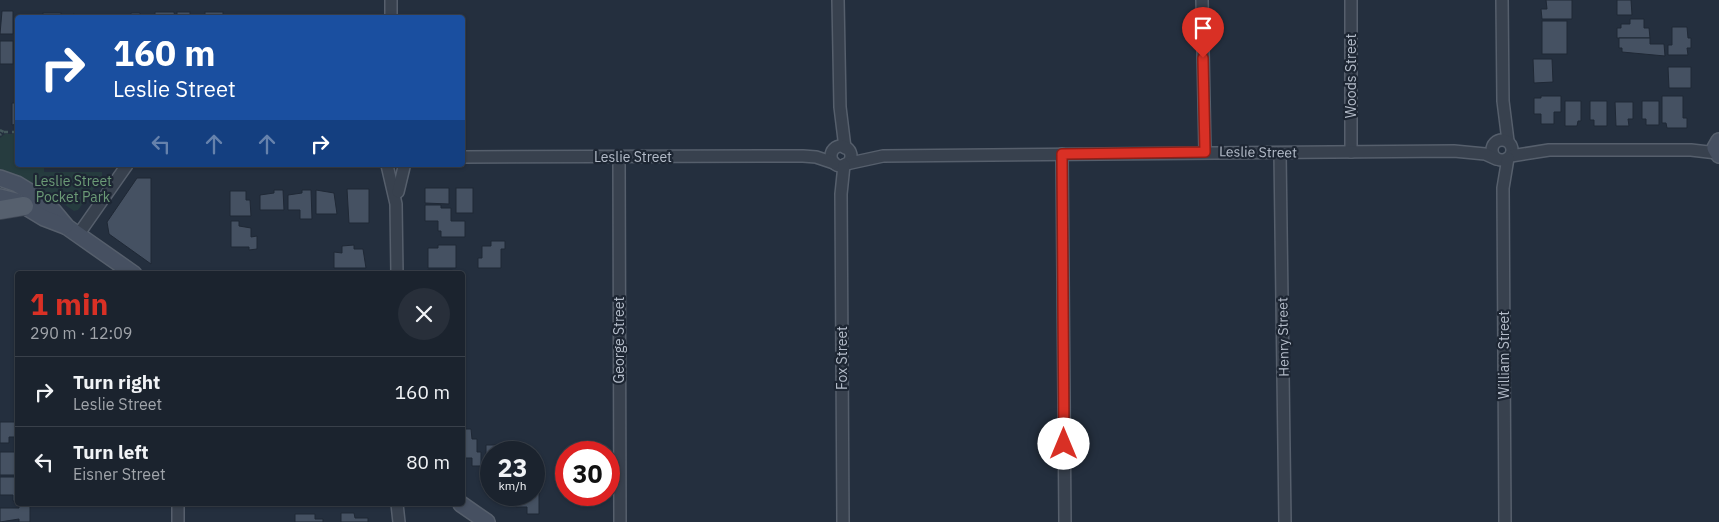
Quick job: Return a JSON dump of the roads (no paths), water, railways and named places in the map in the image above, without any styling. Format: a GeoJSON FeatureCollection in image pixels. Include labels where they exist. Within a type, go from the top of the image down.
{"type":"FeatureCollection","features":[{"type":"Feature","properties":{"kind":"main road"},"geometry":{"type":"LineString","coordinates":[[0,210],[24,206]]}},
{"type":"Feature","properties":{"kind":"street"},"geometry":{"type":"LineString","coordinates":[[391,0],[391,15]]}},
{"type":"Feature","properties":{"kind":"street"},"geometry":{"type":"LineString","coordinates":[[838,0],[841,149]]}},
{"type":"Feature","properties":{"kind":"street"},"geometry":{"type":"LineString","coordinates":[[1202,0],[1205,152]]}},
{"type":"Feature","properties":{"kind":"street","name":"Woods Street"},"geometry":{"type":"LineString","coordinates":[[1350,0],[1351,152]]}},
{"type":"Feature","properties":{"kind":"street"},"geometry":{"type":"LineString","coordinates":[[1502,0],[1503,142]]}},
{"type":"Feature","properties":{"kind":"street"},"geometry":{"type":"LineString","coordinates":[[1503,142],[1513,149],[1504,158],[1492,149],[1503,142]]}},
{"type":"Feature","properties":{"kind":"street","name":"Leslie Street"},"geometry":{"type":"LineString","coordinates":[[1454,151],[1503,142],[1549,150],[1691,150],[1718,147]]}},
{"type":"Feature","properties":{"kind":"street"},"geometry":{"type":"LineString","coordinates":[[841,149],[850,156],[840,164],[831,155],[841,149]]}},
{"type":"Feature","properties":{"kind":"street","name":"Leslie Street"},"geometry":{"type":"LineString","coordinates":[[803,156],[841,149],[883,156]]}},
{"type":"Feature","properties":{"kind":"street","name":"Leslie Street"},"geometry":{"type":"LineString","coordinates":[[465,157],[803,156],[816,157],[840,164],[883,156],[1454,151],[1504,158],[1549,150]]}},
{"type":"Feature","properties":{"kind":"street","name":"Henry Street"},"geometry":{"type":"LineString","coordinates":[[1280,153],[1285,522]]}},
{"type":"Feature","properties":{"kind":"street"},"geometry":{"type":"LineString","coordinates":[[1062,154],[1065,522]]}},
{"type":"Feature","properties":{"kind":"street","name":"George Street"},"geometry":{"type":"LineString","coordinates":[[618,157],[620,522]]}},
{"type":"Feature","properties":{"kind":"street","name":"William Street"},"geometry":{"type":"LineString","coordinates":[[1504,158],[1506,522]]}},
{"type":"Feature","properties":{"kind":"street","name":"Fox Street"},"geometry":{"type":"LineString","coordinates":[[840,164],[843,522]]}},
{"type":"Feature","properties":{"kind":"street"},"geometry":{"type":"LineString","coordinates":[[72,231],[124,167]]}},
{"type":"Feature","properties":{"kind":"street"},"geometry":{"type":"LineString","coordinates":[[388,167],[396,204],[397,271]]}},
{"type":"Feature","properties":{"kind":"street"},"geometry":{"type":"LineString","coordinates":[[396,204],[405,167]]}},
{"type":"Feature","properties":{"kind":"street"},"geometry":{"type":"LineString","coordinates":[[0,178],[17,184],[52,208],[72,231]]}},
{"type":"Feature","properties":{"kind":"street"},"geometry":{"type":"LineString","coordinates":[[0,197],[24,206],[72,231],[130,271]]}},
{"type":"Feature","properties":{"kind":"street"},"geometry":{"type":"LineString","coordinates":[[178,506],[178,522]]}},
{"type":"Feature","properties":{"kind":"street"},"geometry":{"type":"LineString","coordinates":[[397,506],[399,519]]}},
{"type":"Feature","properties":{"kind":"street"},"geometry":{"type":"LineString","coordinates":[[399,519],[401,506]]}},
{"type":"Feature","properties":{"kind":"street"},"geometry":{"type":"LineString","coordinates":[[464,506],[487,522]]}},
{"type":"Feature","properties":{"kind":"park label","name":"Leslie Street Pocket Park"},"geometry":{"type":"Point","coordinates":[73,190]}}]}
